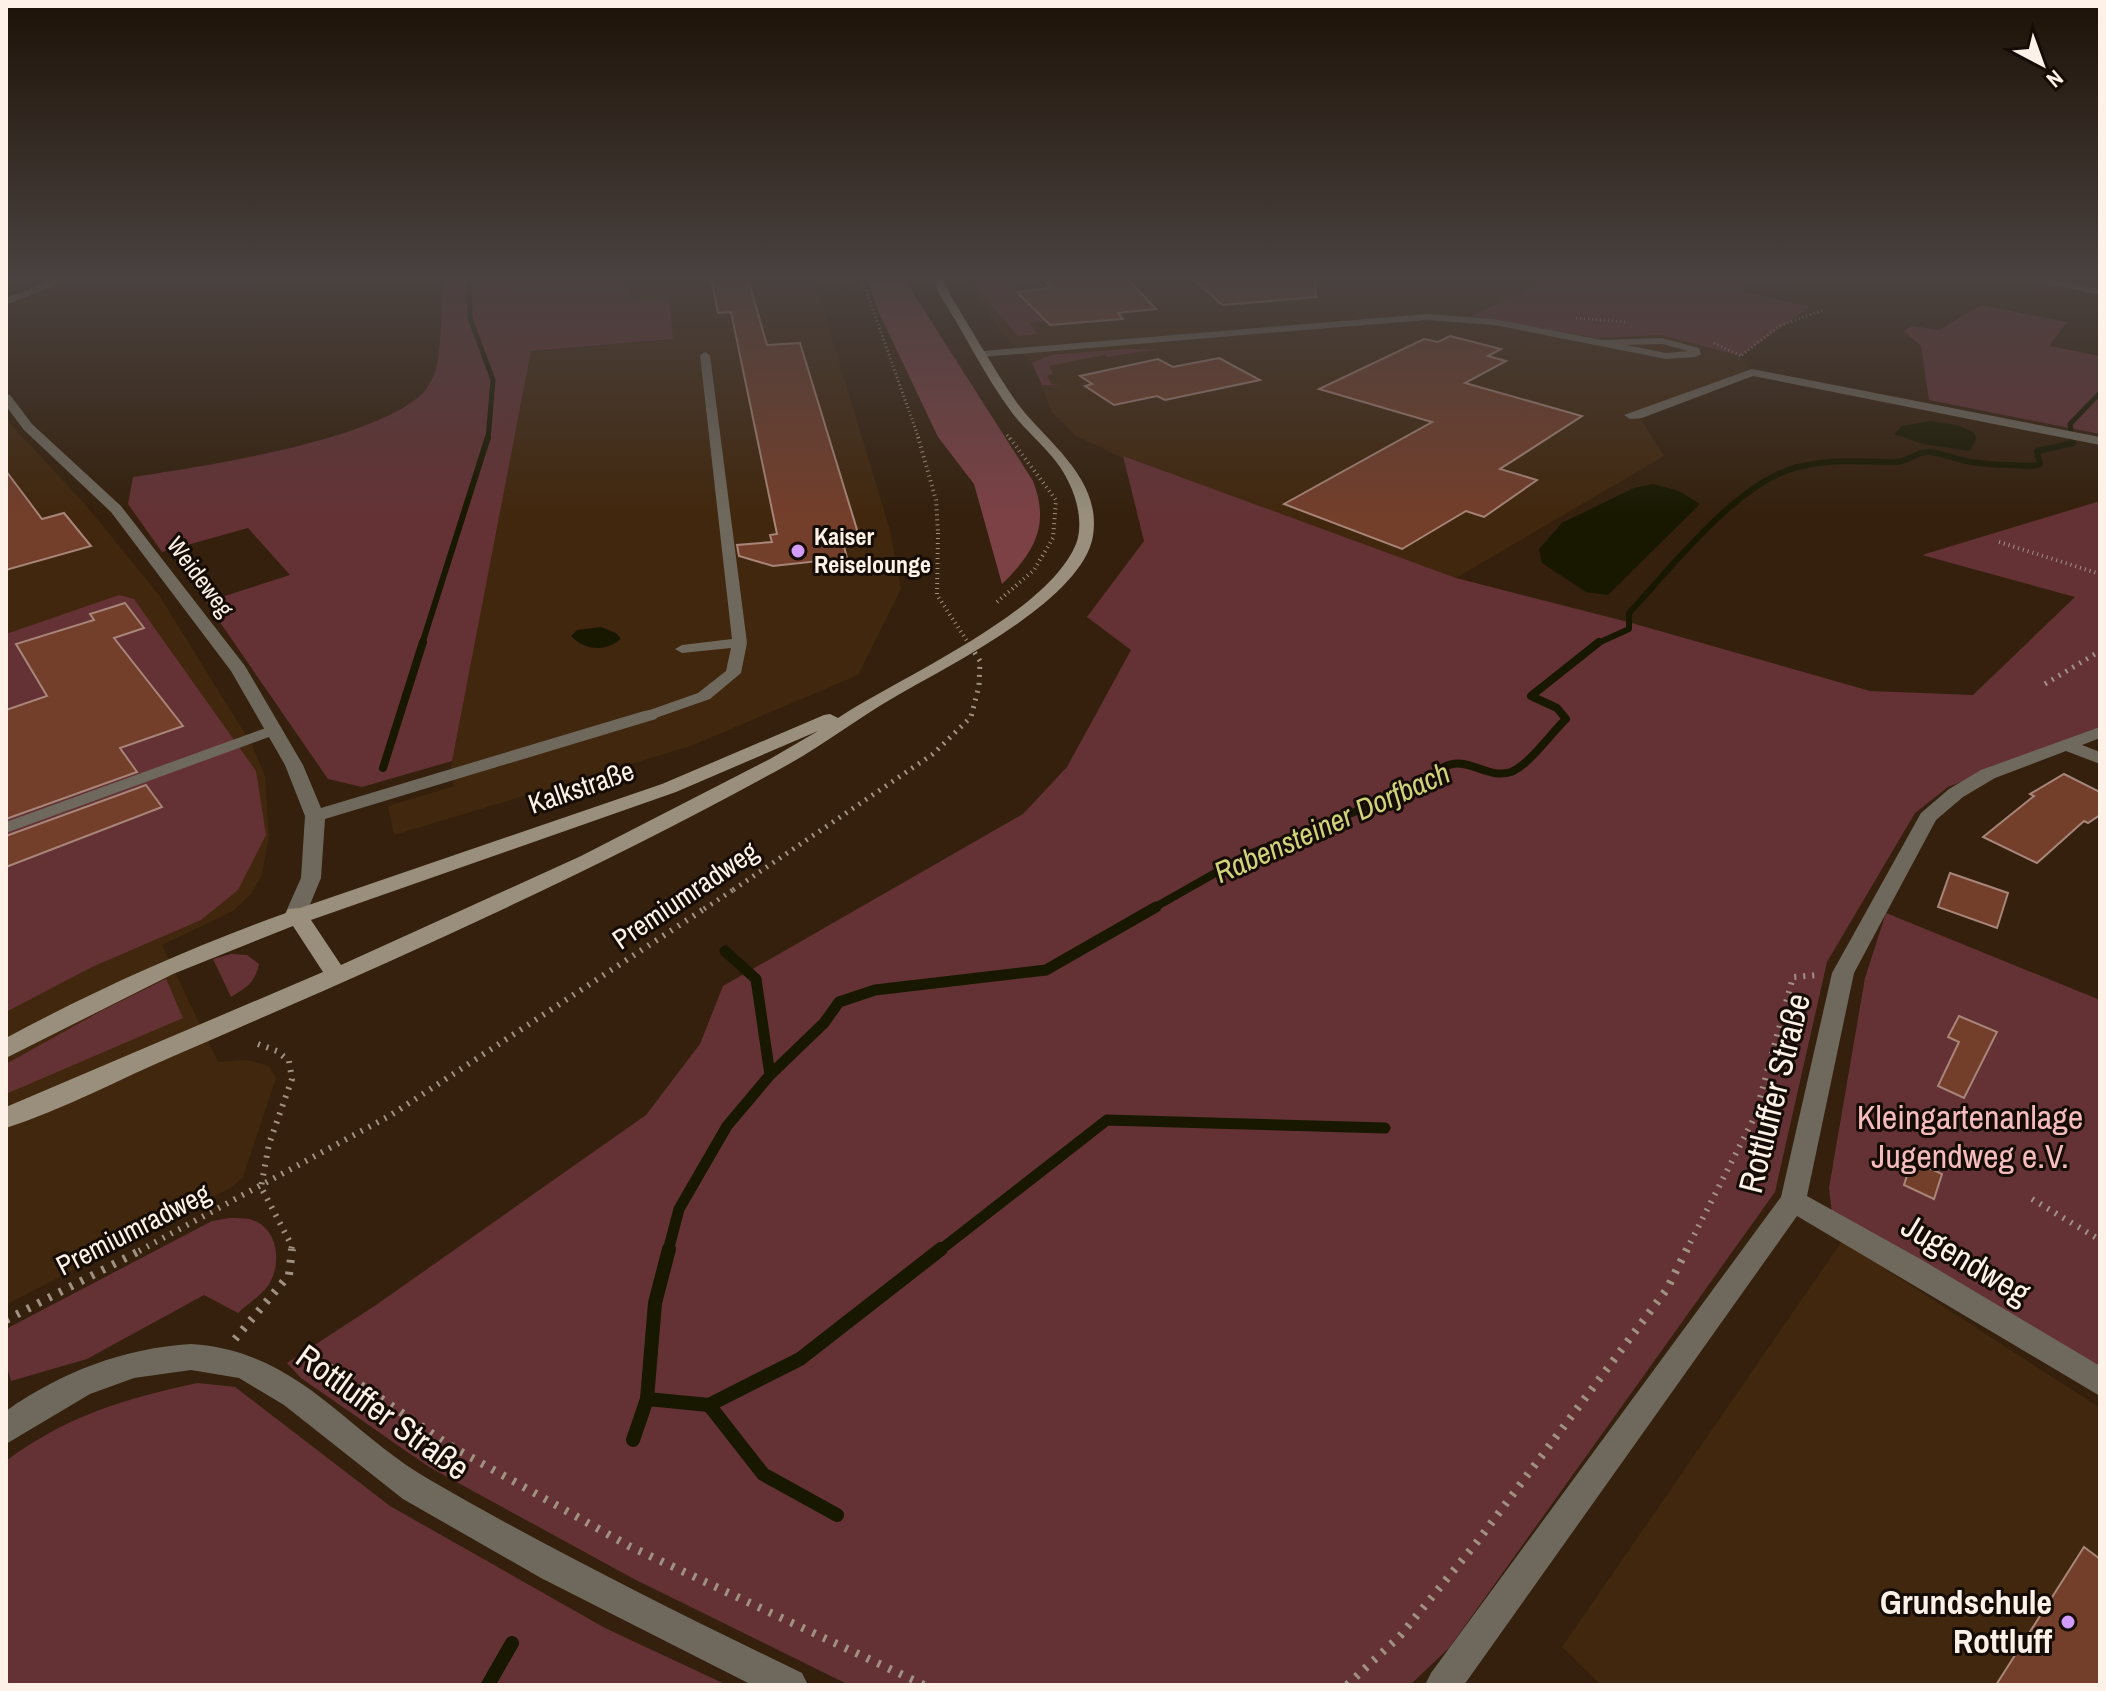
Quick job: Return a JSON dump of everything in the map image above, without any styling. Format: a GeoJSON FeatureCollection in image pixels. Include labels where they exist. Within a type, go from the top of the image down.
{"type":"FeatureCollection","features":[{"type":"Feature","properties":{"kind":"main road","name":"Kalkstraße"},"geometry":{"type":"LineString","coordinates":[[6,1118],[336,974],[651,829],[781,761],[1013,619],[1044,595],[1084,544],[1085,519],[1078,485],[1061,458],[1028,424],[1007,396],[985,358]]}},
{"type":"Feature","properties":{"kind":"main road","name":"Kalkstraße"},"geometry":{"type":"LineString","coordinates":[[6,1049],[108,993],[187,956],[296,914],[670,788],[878,700]]}},
{"type":"Feature","properties":{"kind":"main road"},"geometry":{"type":"LineString","coordinates":[[296,914],[336,974]]}},
{"type":"Feature","properties":{"kind":"street"},"geometry":{"type":"LineString","coordinates":[[1630,415],[1638,415],[1752,372],[2100,441]]}},
{"type":"Feature","properties":{"kind":"street","name":"Weideweg"},"geometry":{"type":"LineString","coordinates":[[6,398],[28,427],[116,509],[239,670],[294,765],[315,816],[311,878],[296,914]]}},
{"type":"Feature","properties":{"kind":"street"},"geometry":{"type":"LineString","coordinates":[[315,816],[650,715]]}},
{"type":"Feature","properties":{"kind":"street","name":"Rottluffer Straße"},"geometry":{"type":"LineString","coordinates":[[1443,1685],[1793,1201],[1843,973],[1928,817],[1956,793],[1988,774],[2100,732]]}},
{"type":"Feature","properties":{"kind":"street"},"geometry":{"type":"LineString","coordinates":[[2066,745],[2100,758]]}},
{"type":"Feature","properties":{"kind":"street","name":"Jugendweg"},"geometry":{"type":"LineString","coordinates":[[1793,1201],[1912,1268],[2100,1382]]}},
{"type":"Feature","properties":{"kind":"street","name":"Rottluffer Straße"},"geometry":{"type":"LineString","coordinates":[[6,1429],[32,1409],[86,1380],[135,1365],[219,1358],[258,1368],[410,1487],[621,1604],[790,1685]]}},
{"type":"Feature","properties":{"kind":"lane"},"geometry":{"type":"LineString","coordinates":[[650,715],[704,696],[733,673],[740,643],[705,358]]}},
{"type":"Feature","properties":{"kind":"lane"},"geometry":{"type":"LineString","coordinates":[[682,649],[740,643]]}},
{"type":"Feature","properties":{"kind":"lane"},"geometry":{"type":"LineString","coordinates":[[6,828],[274,730]]}},
{"type":"Feature","properties":{"kind":"path","name":"Premiumradweg"},"geometry":{"type":"LineString","coordinates":[[6,1320],[261,1187],[404,1107],[933,754],[971,717],[979,686],[980,661],[937,595],[936,500],[922,449],[890,358]]}},
{"type":"Feature","properties":{"kind":"path"},"geometry":{"type":"LineString","coordinates":[[1742,358],[1746,368],[1752,372]]}},
{"type":"Feature","properties":{"kind":"path"},"geometry":{"type":"LineString","coordinates":[[989,609],[1034,570],[1053,538],[1056,500],[1004,430]]}},
{"type":"Feature","properties":{"kind":"path"},"geometry":{"type":"LineString","coordinates":[[1999,542],[2100,574]]}},
{"type":"Feature","properties":{"kind":"path"},"geometry":{"type":"LineString","coordinates":[[955,629],[967,622]]}},
{"type":"Feature","properties":{"kind":"path"},"geometry":{"type":"LineString","coordinates":[[2045,684],[2100,651]]}},
{"type":"Feature","properties":{"kind":"path"},"geometry":{"type":"LineString","coordinates":[[1347,1685],[1410,1624],[1477,1542],[1667,1289],[1755,1116],[1793,977],[1843,973]]}},
{"type":"Feature","properties":{"kind":"path"},"geometry":{"type":"LineString","coordinates":[[219,1358],[289,1275],[292,1246],[261,1187],[269,1144],[292,1079],[289,1061],[277,1051],[258,1044]]}},
{"type":"Feature","properties":{"kind":"path"},"geometry":{"type":"LineString","coordinates":[[2032,1199],[2100,1240]]}},
{"type":"Feature","properties":{"kind":"path"},"geometry":{"type":"LineString","coordinates":[[258,1368],[336,1368],[449,1445],[629,1546],[924,1685]]}},
{"type":"Feature","properties":{"kind":"shaded area"},"geometry":{"type":"Polygon","coordinates":[[[530,358],[838,358],[890,530],[901,589],[858,675],[691,746],[394,835],[388,806],[454,786],[450,775],[530,358]]]}},
{"type":"Feature","properties":{"kind":"shaded area"},"geometry":{"type":"Polygon","coordinates":[[[900,358],[954,358],[1033,481],[1040,511],[1036,537],[1023,561],[1002,584],[974,484],[938,437],[900,358]]]}},
{"type":"Feature","properties":{"kind":"shaded area"},"geometry":{"type":"Polygon","coordinates":[[[1027,358],[1742,358],[1752,372],[1639,416],[1664,456],[1456,578],[1121,457],[1076,436],[1052,412],[1032,363],[1027,358]]]}},
{"type":"Feature","properties":{"kind":"shaded area"},"geometry":{"type":"Polygon","coordinates":[[[6,419],[84,503],[159,595],[252,745],[265,776],[269,835],[262,875],[251,894],[233,911],[162,945],[218,1062],[247,1060],[269,1066],[276,1078],[243,1177],[232,1187],[6,1305],[6,419]]]}},
{"type":"Feature","properties":{"kind":"shaded area"},"geometry":{"type":"Polygon","coordinates":[[[1931,421],[1960,426],[1975,433],[1976,439],[1970,451],[1923,444],[1894,434],[1902,426],[1931,421]]]}},
{"type":"Feature","properties":{"kind":"shaded area"},"geometry":{"type":"Polygon","coordinates":[[[1653,484],[1679,491],[1700,504],[1608,595],[1586,592],[1542,563],[1539,549],[1562,523],[1634,488],[1653,484]]]}},
{"type":"Feature","properties":{"kind":"shaded area"},"geometry":{"type":"Polygon","coordinates":[[[601,627],[616,633],[621,639],[595,648],[582,645],[571,636],[577,630],[601,627]]]}},
{"type":"Feature","properties":{"kind":"shaded area"},"geometry":{"type":"Polygon","coordinates":[[[1842,1241],[2100,1408],[2100,1685],[1601,1685],[1562,1647],[1842,1241]]]}},
{"type":"Feature","properties":{"kind":"green space"},"geometry":{"type":"Polygon","coordinates":[[[438,358],[530,358],[452,761],[362,787],[328,779],[206,602],[290,575],[248,528],[162,552],[128,504],[133,477],[284,450],[364,426],[396,412],[421,395],[437,367],[438,358]]]}},
{"type":"Feature","properties":{"kind":"green space"},"geometry":{"type":"Polygon","coordinates":[[[1044,358],[1089,358],[1049,366],[1053,374],[1047,375],[1051,384],[1060,385],[1042,385],[1032,363],[1044,358]]]}},
{"type":"Feature","properties":{"kind":"green space"},"geometry":{"type":"Polygon","coordinates":[[[1923,358],[2100,358],[2100,434],[1929,400],[1923,358]]]}},
{"type":"Feature","properties":{"kind":"green space"},"geometry":{"type":"Polygon","coordinates":[[[1123,456],[1456,578],[1628,622],[1870,691],[1973,695],[2075,597],[1922,555],[2100,501],[2100,728],[1948,787],[1915,813],[1827,962],[1775,1192],[1449,1648],[1410,1685],[849,1685],[634,1579],[429,1467],[301,1378],[287,1363],[376,1305],[646,1115],[700,1044],[723,986],[1023,814],[1067,767],[1131,650],[1087,617],[1144,541],[1123,456]]]}},
{"type":"Feature","properties":{"kind":"green space"},"geometry":{"type":"Polygon","coordinates":[[[119,595],[134,599],[256,771],[266,835],[238,890],[201,920],[92,967],[6,1012],[6,634],[119,595]]]}},
{"type":"Feature","properties":{"kind":"green space","name":"Kleingartenanlage Jugendweg e.V."},"geometry":{"type":"Polygon","coordinates":[[[1886,913],[2100,1000],[2100,1371],[1832,1213],[1829,1188],[1865,978],[1886,913]]]}},
{"type":"Feature","properties":{"kind":"green space"},"geometry":{"type":"Polygon","coordinates":[[[231,954],[247,955],[259,964],[249,984],[231,997],[213,959],[231,954]]]}},
{"type":"Feature","properties":{"kind":"green space"},"geometry":{"type":"Polygon","coordinates":[[[166,979],[183,1018],[6,1094],[6,1064],[166,979]]]}},
{"type":"Feature","properties":{"kind":"green space"},"geometry":{"type":"Polygon","coordinates":[[[230,1218],[259,1223],[272,1238],[276,1258],[267,1287],[238,1313],[204,1295],[87,1359],[11,1381],[6,1364],[6,1329],[212,1221],[230,1218]]]}},
{"type":"Feature","properties":{"kind":"green space"},"geometry":{"type":"Polygon","coordinates":[[[198,1383],[235,1387],[390,1506],[605,1628],[727,1685],[6,1685],[6,1461],[74,1420],[121,1402],[198,1383]]]}},
{"type":"Feature","properties":{"kind":"building"},"geometry":{"type":"Polygon","coordinates":[[[741,358],[805,358],[858,533],[841,535],[847,558],[773,566],[739,556],[737,545],[772,542],[770,535],[777,534],[741,358]]]}},
{"type":"Feature","properties":{"kind":"building"},"geometry":{"type":"Polygon","coordinates":[[[1219,358],[1260,380],[1165,400],[1157,396],[1114,405],[1085,386],[1092,384],[1080,376],[1158,359],[1173,367],[1219,358]]]}},
{"type":"Feature","properties":{"kind":"building"},"geometry":{"type":"Polygon","coordinates":[[[1384,358],[1495,358],[1506,361],[1465,383],[1582,416],[1500,469],[1537,480],[1484,517],[1466,511],[1402,549],[1284,504],[1432,422],[1319,389],[1384,358]]]}},
{"type":"Feature","properties":{"kind":"building"},"geometry":{"type":"Polygon","coordinates":[[[6,471],[42,519],[64,513],[91,546],[6,570],[6,471]]]}},
{"type":"Feature","properties":{"kind":"building"},"geometry":{"type":"Polygon","coordinates":[[[125,603],[144,628],[114,638],[183,726],[120,748],[137,772],[6,819],[6,710],[47,696],[16,644],[94,620],[90,614],[125,603]]]}},
{"type":"Feature","properties":{"kind":"building"},"geometry":{"type":"Polygon","coordinates":[[[2064,774],[2100,792],[2100,815],[2088,823],[2084,821],[2037,863],[1983,837],[2034,796],[2030,794],[2064,774]]]}},
{"type":"Feature","properties":{"kind":"building"},"geometry":{"type":"Polygon","coordinates":[[[146,785],[162,807],[6,867],[6,836],[146,785]]]}},
{"type":"Feature","properties":{"kind":"building"},"geometry":{"type":"Polygon","coordinates":[[[1950,873],[2008,893],[1997,928],[1938,907],[1950,873]]]}},
{"type":"Feature","properties":{"kind":"building"},"geometry":{"type":"Polygon","coordinates":[[[1959,1016],[1997,1032],[1964,1098],[1938,1086],[1959,1042],[1948,1037],[1959,1016]]]}},
{"type":"Feature","properties":{"kind":"building"},"geometry":{"type":"Polygon","coordinates":[[[1912,1160],[1942,1174],[1934,1199],[1904,1185],[1912,1160]]]}},
{"type":"Feature","properties":{"kind":"building","name":"Grundschule Rottluff"},"geometry":{"type":"Polygon","coordinates":[[[2084,1547],[2100,1559],[2100,1685],[1996,1685],[2084,1547]]]}},
{"type":"Feature","properties":{"kind":"waterway"},"geometry":{"type":"LineString","coordinates":[[485,358],[493,380],[488,439]]}},
{"type":"Feature","properties":{"kind":"waterway","name":"Rabensteiner Dorfbach"},"geometry":{"type":"LineString","coordinates":[[2072,439],[2070,424],[2100,393]]}},
{"type":"Feature","properties":{"kind":"waterway"},"geometry":{"type":"LineString","coordinates":[[422,644],[488,437]]}},
{"type":"Feature","properties":{"kind":"waterway","name":"Rabensteiner Dorfbach"},"geometry":{"type":"LineString","coordinates":[[1597,643],[1629,629],[1629,613],[1685,551],[1729,507],[1775,475],[1798,467],[1835,461],[1900,462],[1924,452],[1979,463],[2032,466],[2040,464],[2037,451],[2073,443],[2072,437]]}},
{"type":"Feature","properties":{"kind":"waterway"},"geometry":{"type":"LineString","coordinates":[[383,768],[423,642]]}},
{"type":"Feature","properties":{"kind":"waterway","name":"Rabensteiner Dorfbach"},"geometry":{"type":"LineString","coordinates":[[1152,909],[1247,855],[1424,784],[1448,765],[1469,765],[1500,774],[1518,768],[1566,719],[1557,708],[1531,696],[1597,643]]}},
{"type":"Feature","properties":{"kind":"waterway","name":"Rabensteiner Dorfbach"},"geometry":{"type":"LineString","coordinates":[[770,1075],[824,1023],[839,1002],[875,990],[1046,970],[1156,907]]}},
{"type":"Feature","properties":{"kind":"waterway"},"geometry":{"type":"LineString","coordinates":[[725,951],[756,979],[770,1075]]}},
{"type":"Feature","properties":{"kind":"waterway","name":"Rabensteiner Dorfbach"},"geometry":{"type":"LineString","coordinates":[[668,1251],[679,1209],[727,1126],[770,1075]]}},
{"type":"Feature","properties":{"kind":"waterway"},"geometry":{"type":"LineString","coordinates":[[939,1251],[1107,1120],[1385,1128]]}},
{"type":"Feature","properties":{"kind":"waterway","name":"Rabensteiner Dorfbach"},"geometry":{"type":"LineString","coordinates":[[647,1399],[655,1303],[669,1249]]}},
{"type":"Feature","properties":{"kind":"waterway"},"geometry":{"type":"LineString","coordinates":[[709,1405],[800,1359],[941,1249]]}},
{"type":"Feature","properties":{"kind":"waterway","name":"Rabensteiner Dorfbach"},"geometry":{"type":"LineString","coordinates":[[633,1440],[647,1399]]}},
{"type":"Feature","properties":{"kind":"waterway"},"geometry":{"type":"LineString","coordinates":[[647,1399],[709,1405]]}},
{"type":"Feature","properties":{"kind":"waterway"},"geometry":{"type":"LineString","coordinates":[[709,1405],[763,1474],[837,1515]]}},
{"type":"Feature","properties":{"kind":"waterway","name":"Rabensteiner Dorfbach"},"geometry":{"type":"LineString","coordinates":[[488,1685],[512,1643]]}},
{"type":"Feature","properties":{"kind":"place","name":"Kaiser Reiselounge"},"geometry":{"type":"Point","coordinates":[798,551]}},
{"type":"Feature","properties":{"kind":"place","name":"Grundschule Rottluff"},"geometry":{"type":"Point","coordinates":[2068,1622]}}]}
